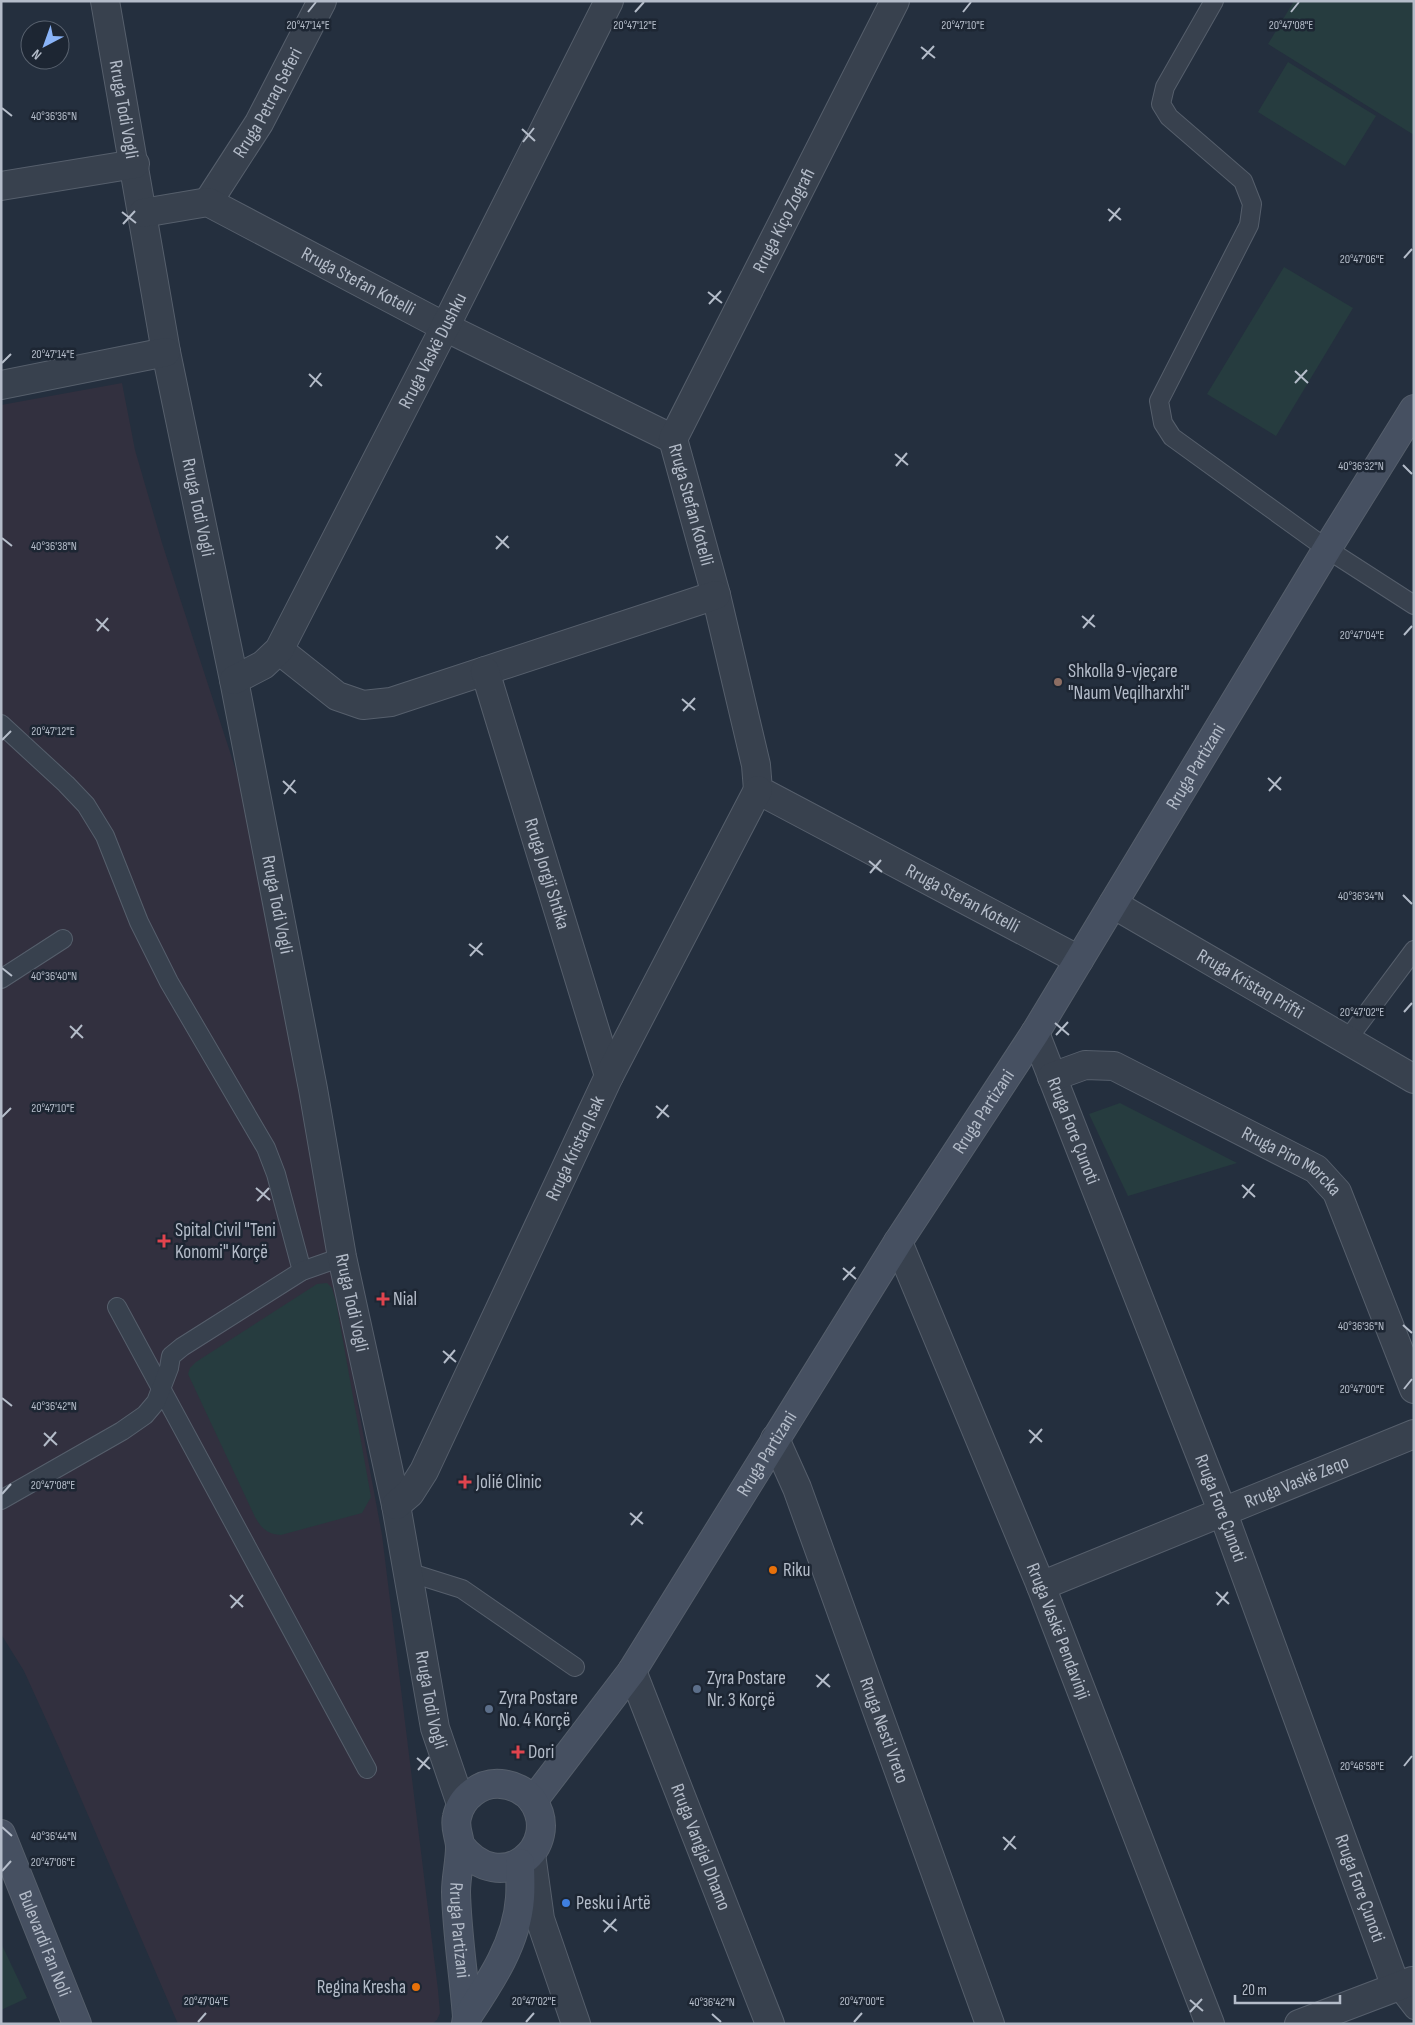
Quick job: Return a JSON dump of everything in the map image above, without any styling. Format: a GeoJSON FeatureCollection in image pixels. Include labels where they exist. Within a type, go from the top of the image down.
{"type":"FeatureCollection","features":[{"type":"Feature","properties":{"kind":"street","name":"Rruga Todi Vogli"},"geometry":{"type":"LineString","coordinates":[[105,1],[135,164],[166,352],[234,680],[313,1089],[342,1257],[396,1505],[435,1728],[461,1804]]}},
{"type":"Feature","properties":{"kind":"street","name":"Rruga Petraq Seferi"},"geometry":{"type":"LineString","coordinates":[[208,202],[259,123],[322,1]]}},
{"type":"Feature","properties":{"kind":"street","name":"Rruga Vaskë Dushku"},"geometry":{"type":"LineString","coordinates":[[234,680],[263,665],[279,650],[446,327],[609,1]]}},
{"type":"Feature","properties":{"kind":"street","name":"Rruga Kiço Zografi"},"geometry":{"type":"LineString","coordinates":[[673,439],[895,1]]}},
{"type":"Feature","properties":{"kind":"street"},"geometry":{"type":"LineString","coordinates":[[1,186],[135,164]]}},
{"type":"Feature","properties":{"kind":"street"},"geometry":{"type":"LineString","coordinates":[[143,213],[208,202]]}},
{"type":"Feature","properties":{"kind":"street","name":"Rruga Stefan Kotelli"},"geometry":{"type":"LineString","coordinates":[[208,202],[446,327],[673,439],[716,595],[756,765],[758,790],[1079,960]]}},
{"type":"Feature","properties":{"kind":"street"},"geometry":{"type":"LineString","coordinates":[[1,385],[166,352]]}},
{"type":"Feature","properties":{"kind":"street","name":"Rruga Partizani"},"geometry":{"type":"LineString","coordinates":[[467,2020],[495,1975],[515,1930],[526,1858],[538,1841],[541,1827],[539,1814],[533,1801],[632,1671],[898,1242],[1035,1033],[1327,549],[1414,409]]}},
{"type":"Feature","properties":{"kind":"street"},"geometry":{"type":"LineString","coordinates":[[279,650],[337,696],[363,705],[391,702],[716,595]]}},
{"type":"Feature","properties":{"kind":"street","name":"Rruga Jorgji Shtika"},"geometry":{"type":"LineString","coordinates":[[485,672],[609,1076]]}},
{"type":"Feature","properties":{"kind":"street","name":"Rruga Kristaq Isak"},"geometry":{"type":"LineString","coordinates":[[396,1505],[410,1492],[424,1471],[609,1076],[758,790]]}},
{"type":"Feature","properties":{"kind":"street","name":"Rruga Kristaq Prifti"},"geometry":{"type":"LineString","coordinates":[[1113,904],[1414,1078]]}},
{"type":"Feature","properties":{"kind":"street","name":"Rruga Fore Çunoti"},"geometry":{"type":"LineString","coordinates":[[1035,1033],[1405,1984]]}},
{"type":"Feature","properties":{"kind":"street","name":"Rruga Piro Morcka"},"geometry":{"type":"LineString","coordinates":[[1052,1077],[1085,1065],[1114,1066],[1316,1169],[1336,1192],[1414,1388]]}},
{"type":"Feature","properties":{"kind":"street","name":"Rruga Vaskë Pendavinji"},"geometry":{"type":"LineString","coordinates":[[898,1242],[1041,1586],[1210,2024]]}},
{"type":"Feature","properties":{"kind":"street","name":"Rruga Vaskë Zeqo"},"geometry":{"type":"LineString","coordinates":[[1041,1586],[1414,1434]]}},
{"type":"Feature","properties":{"kind":"street","name":"Rruga Nesti Vreto"},"geometry":{"type":"LineString","coordinates":[[775,1439],[797,1488],[990,2024]]}},
{"type":"Feature","properties":{"kind":"street","name":"Rruga Vangjel Dhamo"},"geometry":{"type":"LineString","coordinates":[[632,1671],[770,2024]]}},
{"type":"Feature","properties":{"kind":"street"},"geometry":{"type":"LineString","coordinates":[[461,1804],[470,1794],[482,1786],[496,1783],[510,1785],[523,1791],[533,1801]]}},
{"type":"Feature","properties":{"kind":"street","name":"Rruga Partizani"},"geometry":{"type":"LineString","coordinates":[[461,1804],[456,1817],[456,1832],[460,1845],[468,1856],[479,1864],[493,1868],[507,1868],[526,1858]]}},
{"type":"Feature","properties":{"kind":"street","name":"Bulevardi Fan Noli"},"geometry":{"type":"LineString","coordinates":[[1,1834],[77,2024]]}},
{"type":"Feature","properties":{"kind":"street","name":"Rruga Partizani"},"geometry":{"type":"LineString","coordinates":[[460,1845],[456,1891],[467,2020]]}},
{"type":"Feature","properties":{"kind":"street"},"geometry":{"type":"LineString","coordinates":[[526,1858],[540,1918],[576,2024]]}},
{"type":"Feature","properties":{"kind":"street"},"geometry":{"type":"LineString","coordinates":[[1299,2024],[1405,1984]]}},
{"type":"Feature","properties":{"kind":"lane"},"geometry":{"type":"LineString","coordinates":[[1214,1],[1165,87],[1161,104],[1169,117],[1243,181],[1252,204],[1249,225],[1159,401],[1163,423],[1172,437],[1327,549],[1414,605]]}},
{"type":"Feature","properties":{"kind":"lane"},"geometry":{"type":"LineString","coordinates":[[1,724],[86,805],[105,836],[139,922],[170,982],[266,1148],[276,1174],[302,1271]]}},
{"type":"Feature","properties":{"kind":"lane"},"geometry":{"type":"LineString","coordinates":[[1,979],[63,939]]}},
{"type":"Feature","properties":{"kind":"lane"},"geometry":{"type":"LineString","coordinates":[[1347,1040],[1414,950]]}},
{"type":"Feature","properties":{"kind":"lane"},"geometry":{"type":"LineString","coordinates":[[1,1500],[122,1431],[145,1415],[156,1402],[171,1356],[182,1347],[302,1271],[342,1257]]}},
{"type":"Feature","properties":{"kind":"lane"},"geometry":{"type":"LineString","coordinates":[[117,1307],[367,1769]]}},
{"type":"Feature","properties":{"kind":"lane"},"geometry":{"type":"LineString","coordinates":[[408,1572],[462,1589],[575,1667]]}},
{"type":"Feature","properties":{"kind":"lane"},"geometry":{"type":"LineString","coordinates":[[1405,1984],[1414,2010]]}},
{"type":"Feature","properties":{"kind":"shaded area","name":"Spital Civil \"Teni Konomi\" Korçë"},"geometry":{"type":"Polygon","coordinates":[[[122,383],[135,450],[162,543],[243,792],[273,947],[382,1535],[438,1990],[440,2013],[437,2020],[432,2024],[178,2024],[60,1750],[24,1671],[1,1634],[1,405],[122,383]]]}},
{"type":"Feature","properties":{"kind":"green space"},"geometry":{"type":"Polygon","coordinates":[[[1294,1],[1408,1],[1414,4],[1414,135],[1268,44],[1294,1]]]}},
{"type":"Feature","properties":{"kind":"green space"},"geometry":{"type":"Polygon","coordinates":[[[1288,62],[1376,116],[1345,166],[1258,112],[1288,62]]]}},
{"type":"Feature","properties":{"kind":"green space"},"geometry":{"type":"Polygon","coordinates":[[[1284,267],[1353,308],[1276,436],[1207,394],[1284,267]]]}},
{"type":"Feature","properties":{"kind":"green space"},"geometry":{"type":"Polygon","coordinates":[[[1120,1103],[1237,1163],[1128,1196],[1089,1114],[1120,1103]]]}},
{"type":"Feature","properties":{"kind":"green space"},"geometry":{"type":"Polygon","coordinates":[[[327,1283],[332,1288],[336,1302],[371,1497],[362,1513],[281,1535],[265,1530],[255,1517],[188,1374],[190,1368],[196,1362],[317,1284],[327,1283]]]}},
{"type":"Feature","properties":{"kind":"green space"},"geometry":{"type":"Polygon","coordinates":[[[1,1943],[27,1998],[1,2010],[1,1943]]]}},
{"type":"Feature","properties":{"kind":"place","name":"Shkolla 9-vjeçare \"Naum Veqilharxhi\""},"geometry":{"type":"Point","coordinates":[1058,682]}},
{"type":"Feature","properties":{"kind":"place","name":"Spital Civil \"Teni Konomi\" Korçë"},"geometry":{"type":"Point","coordinates":[164,1241]}},
{"type":"Feature","properties":{"kind":"place","name":"Nial"},"geometry":{"type":"Point","coordinates":[383,1299]}},
{"type":"Feature","properties":{"kind":"place","name":"Jolié Clinic"},"geometry":{"type":"Point","coordinates":[465,1482]}},
{"type":"Feature","properties":{"kind":"place","name":"Riku"},"geometry":{"type":"Point","coordinates":[773,1570]}},
{"type":"Feature","properties":{"kind":"place","name":"Zyra Postare Nr. 3 Korçë"},"geometry":{"type":"Point","coordinates":[697,1689]}},
{"type":"Feature","properties":{"kind":"place","name":"Zyra Postare No. 4 Korçë"},"geometry":{"type":"Point","coordinates":[489,1709]}},
{"type":"Feature","properties":{"kind":"place","name":"Dori"},"geometry":{"type":"Point","coordinates":[518,1752]}},
{"type":"Feature","properties":{"kind":"place","name":"Pesku i Artë"},"geometry":{"type":"Point","coordinates":[566,1903]}},
{"type":"Feature","properties":{"kind":"place","name":"Regina Kresha"},"geometry":{"type":"Point","coordinates":[416,1987]}}]}
